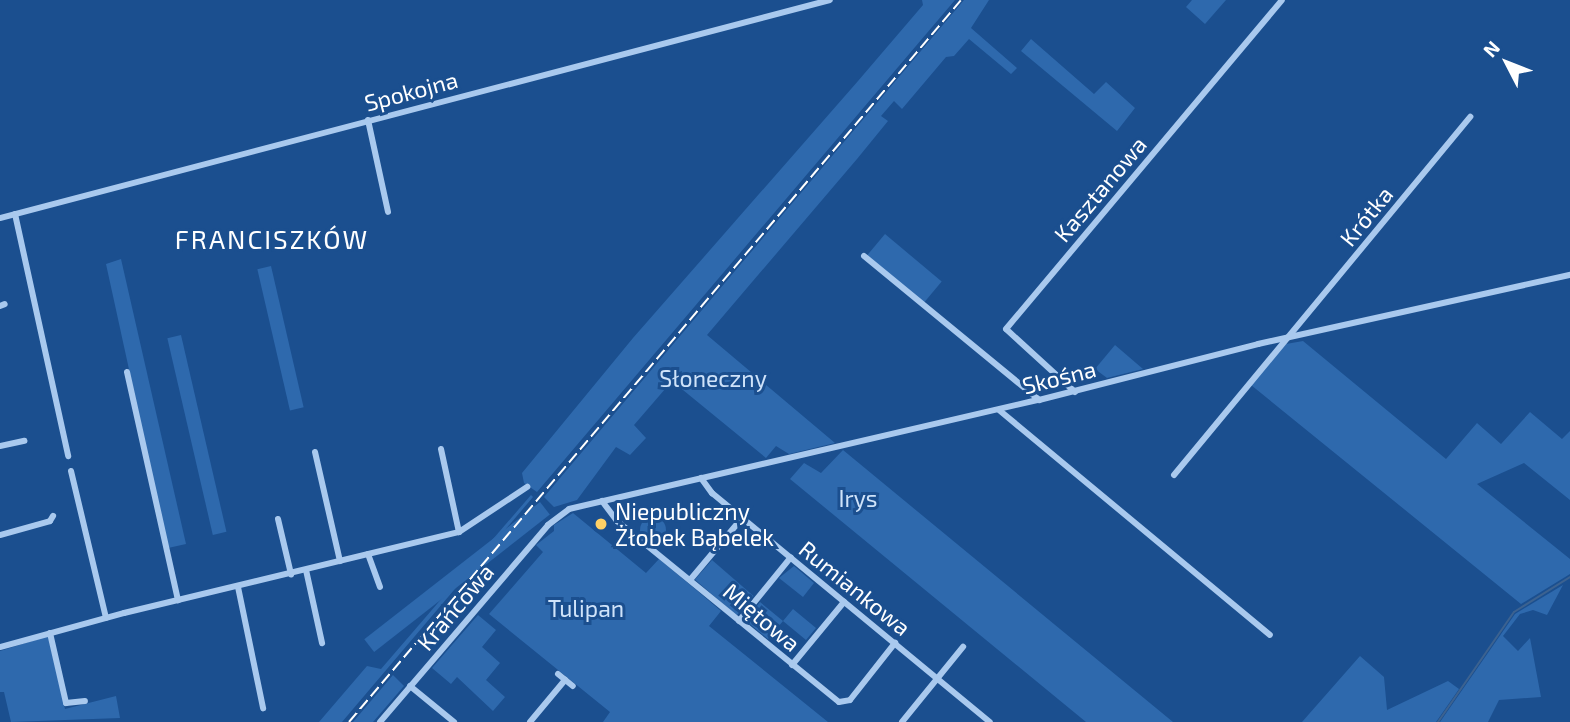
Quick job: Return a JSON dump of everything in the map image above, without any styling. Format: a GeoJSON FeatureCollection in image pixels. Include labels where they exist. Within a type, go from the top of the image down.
{"type":"FeatureCollection","features":[{"type":"Feature","properties":{"kind":"street","name":"Spokojna"},"geometry":{"type":"LineString","coordinates":[[0,218],[830,0]]}},
{"type":"Feature","properties":{"kind":"street","name":"Kasztanowa"},"geometry":{"type":"LineString","coordinates":[[1075,392],[1006,329],[1282,0]]}},
{"type":"Feature","properties":{"kind":"street","name":"Krótka"},"geometry":{"type":"LineString","coordinates":[[1174,475],[1470,117]]}},
{"type":"Feature","properties":{"kind":"street"},"geometry":{"type":"LineString","coordinates":[[368,120],[388,212]]}},
{"type":"Feature","properties":{"kind":"street"},"geometry":{"type":"LineString","coordinates":[[15,214],[68,456]]}},
{"type":"Feature","properties":{"kind":"street"},"geometry":{"type":"LineString","coordinates":[[864,257],[1039,400]]}},
{"type":"Feature","properties":{"kind":"street","name":"Skośna"},"geometry":{"type":"LineString","coordinates":[[558,515],[602,501],[1075,392],[1288,337],[1570,275]]}},
{"type":"Feature","properties":{"kind":"street"},"geometry":{"type":"LineString","coordinates":[[127,372],[178,600]]}},
{"type":"Feature","properties":{"kind":"street"},"geometry":{"type":"LineString","coordinates":[[999,410],[1270,635]]}},
{"type":"Feature","properties":{"kind":"street"},"geometry":{"type":"LineString","coordinates":[[0,446],[24,441]]}},
{"type":"Feature","properties":{"kind":"street"},"geometry":{"type":"LineString","coordinates":[[441,449],[459,532]]}},
{"type":"Feature","properties":{"kind":"street"},"geometry":{"type":"LineString","coordinates":[[316,452],[340,561]]}},
{"type":"Feature","properties":{"kind":"street"},"geometry":{"type":"LineString","coordinates":[[71,471],[106,618]]}},
{"type":"Feature","properties":{"kind":"street","name":"Rumiankowa"},"geometry":{"type":"LineString","coordinates":[[701,478],[743,518],[990,722]]}},
{"type":"Feature","properties":{"kind":"street"},"geometry":{"type":"LineString","coordinates":[[0,648],[106,618],[459,532],[527,487]]}},
{"type":"Feature","properties":{"kind":"street","name":"Miętowa"},"geometry":{"type":"LineString","coordinates":[[602,501],[617,521],[792,665],[844,704],[895,643]]}},
{"type":"Feature","properties":{"kind":"street","name":"Krańcowa"},"geometry":{"type":"LineString","coordinates":[[380,722],[558,515]]}},
{"type":"Feature","properties":{"kind":"street"},"geometry":{"type":"LineString","coordinates":[[0,535],[50,521],[53,516]]}},
{"type":"Feature","properties":{"kind":"street"},"geometry":{"type":"LineString","coordinates":[[690,580],[743,518]]}},
{"type":"Feature","properties":{"kind":"street"},"geometry":{"type":"LineString","coordinates":[[278,519],[291,574]]}},
{"type":"Feature","properties":{"kind":"street"},"geometry":{"type":"LineString","coordinates":[[369,554],[380,587]]}},
{"type":"Feature","properties":{"kind":"street"},"geometry":{"type":"LineString","coordinates":[[739,621],[790,557]]}},
{"type":"Feature","properties":{"kind":"street"},"geometry":{"type":"LineString","coordinates":[[306,570],[322,643]]}},
{"type":"Feature","properties":{"kind":"street"},"geometry":{"type":"LineString","coordinates":[[238,587],[263,708]]}},
{"type":"Feature","properties":{"kind":"street"},"geometry":{"type":"LineString","coordinates":[[792,665],[844,602]]}},
{"type":"Feature","properties":{"kind":"street"},"geometry":{"type":"LineString","coordinates":[[50,634],[66,703],[85,701]]}},
{"type":"Feature","properties":{"kind":"street"},"geometry":{"type":"LineString","coordinates":[[902,722],[963,647]]}},
{"type":"Feature","properties":{"kind":"street"},"geometry":{"type":"LineString","coordinates":[[558,674],[573,686]]}},
{"type":"Feature","properties":{"kind":"street"},"geometry":{"type":"LineString","coordinates":[[530,722],[565,680]]}},
{"type":"Feature","properties":{"kind":"street"},"geometry":{"type":"LineString","coordinates":[[410,686],[454,722]]}},
{"type":"Feature","properties":{"kind":"green space"},"geometry":{"type":"Polygon","coordinates":[[[922,0],[955,0],[537,492],[524,483],[522,473],[633,338],[923,5],[922,0]]]}},
{"type":"Feature","properties":{"kind":"green space","name":"Słoneczny"},"geometry":{"type":"Polygon","coordinates":[[[964,0],[989,0],[971,28],[1017,68],[1011,74],[969,39],[954,56],[946,57],[902,109],[894,101],[881,116],[888,121],[707,335],[835,443],[789,454],[776,446],[766,458],[672,381],[634,425],[646,438],[630,455],[616,447],[577,500],[554,507],[544,497],[964,0]]]}},
{"type":"Feature","properties":{"kind":"green space"},"geometry":{"type":"Polygon","coordinates":[[[1192,0],[1226,0],[1205,24],[1186,7],[1192,0]]]}},
{"type":"Feature","properties":{"kind":"green space"},"geometry":{"type":"Polygon","coordinates":[[[1031,39],[1094,94],[1106,82],[1135,108],[1117,131],[1021,51],[1031,39]]]}},
{"type":"Feature","properties":{"kind":"green space"},"geometry":{"type":"Polygon","coordinates":[[[885,234],[942,282],[924,303],[867,255],[885,234]]]}},
{"type":"Feature","properties":{"kind":"green space"},"geometry":{"type":"Polygon","coordinates":[[[121,259],[186,544],[168,548],[106,264],[121,259]]]}},
{"type":"Feature","properties":{"kind":"green space"},"geometry":{"type":"Polygon","coordinates":[[[271,266],[304,407],[290,410],[257,269],[271,266]]]}},
{"type":"Feature","properties":{"kind":"green space"},"geometry":{"type":"Polygon","coordinates":[[[181,335],[226,532],[213,535],[167,338],[181,335]]]}},
{"type":"Feature","properties":{"kind":"green space"},"geometry":{"type":"Polygon","coordinates":[[[1303,341],[1446,459],[1477,423],[1501,444],[1530,412],[1562,439],[1570,431],[1570,500],[1524,463],[1477,484],[1570,559],[1570,574],[1521,604],[1251,385],[1286,344],[1303,341]]]}},
{"type":"Feature","properties":{"kind":"green space"},"geometry":{"type":"Polygon","coordinates":[[[1115,345],[1143,369],[1107,378],[1095,369],[1115,345]]]}},
{"type":"Feature","properties":{"kind":"green space","name":"Irys"},"geometry":{"type":"Polygon","coordinates":[[[843,450],[1173,722],[1086,722],[790,479],[804,463],[821,473],[843,450]]]}},
{"type":"Feature","properties":{"kind":"green space"},"geometry":{"type":"Polygon","coordinates":[[[531,495],[533,497],[342,722],[319,722],[367,666],[381,669],[531,495]]]}},
{"type":"Feature","properties":{"kind":"green space"},"geometry":{"type":"Polygon","coordinates":[[[540,502],[550,515],[374,652],[364,639],[540,502]]]}},
{"type":"Feature","properties":{"kind":"green space","name":"Tulipan"},"geometry":{"type":"Polygon","coordinates":[[[573,513],[646,573],[659,559],[721,611],[709,626],[828,722],[603,722],[610,712],[489,614],[543,552],[536,545],[554,531],[554,525],[573,513]]]}},
{"type":"Feature","properties":{"kind":"green space"},"geometry":{"type":"Polygon","coordinates":[[[653,517],[662,521],[666,530],[662,539],[653,543],[644,539],[640,530],[644,521],[653,517]]]}},
{"type":"Feature","properties":{"kind":"green space"},"geometry":{"type":"Polygon","coordinates":[[[712,560],[754,596],[736,616],[695,580],[712,560]]]}},
{"type":"Feature","properties":{"kind":"green space"},"geometry":{"type":"Polygon","coordinates":[[[794,566],[814,583],[803,597],[779,578],[794,566]]]}},
{"type":"Feature","properties":{"kind":"green space"},"geometry":{"type":"Polygon","coordinates":[[[1563,585],[1547,615],[1533,610],[1520,614],[1503,636],[1518,651],[1530,638],[1541,697],[1499,700],[1488,722],[1440,722],[1515,614],[1563,585]]]}},
{"type":"Feature","properties":{"kind":"green space"},"geometry":{"type":"Polygon","coordinates":[[[760,602],[783,621],[768,639],[745,620],[760,602]]]}},
{"type":"Feature","properties":{"kind":"green space"},"geometry":{"type":"Polygon","coordinates":[[[793,609],[816,628],[806,640],[783,621],[793,609]]]}},
{"type":"Feature","properties":{"kind":"green space"},"geometry":{"type":"Polygon","coordinates":[[[478,615],[496,630],[482,647],[500,663],[486,680],[505,697],[493,711],[457,677],[451,684],[432,668],[478,615]]]}},
{"type":"Feature","properties":{"kind":"green space"},"geometry":{"type":"Polygon","coordinates":[[[48,636],[65,709],[116,696],[120,718],[11,722],[4,692],[0,692],[0,651],[48,636]]]}},
{"type":"Feature","properties":{"kind":"green space"},"geometry":{"type":"Polygon","coordinates":[[[1360,656],[1384,677],[1387,710],[1448,681],[1459,689],[1436,722],[1302,722],[1360,656]]]}},
{"type":"Feature","properties":{"kind":"green space"},"geometry":{"type":"Polygon","coordinates":[[[393,675],[404,686],[373,722],[353,722],[393,675]]]}},
{"type":"Feature","properties":{"kind":"waterway"},"geometry":{"type":"LineString","coordinates":[[1438,722],[1514,612],[1570,577]]}},
{"type":"Feature","properties":{"kind":"railway"},"geometry":{"type":"LineString","coordinates":[[349,722],[961,0]]}},
{"type":"Feature","properties":{"kind":"place","name":"Niepubliczny Żłobek Bąbelek"},"geometry":{"type":"Point","coordinates":[601,524]}},
{"type":"Feature","properties":{"kind":"district","name":"FRANCISZKÓW"},"geometry":{"type":"Point","coordinates":[272,239]}}]}
